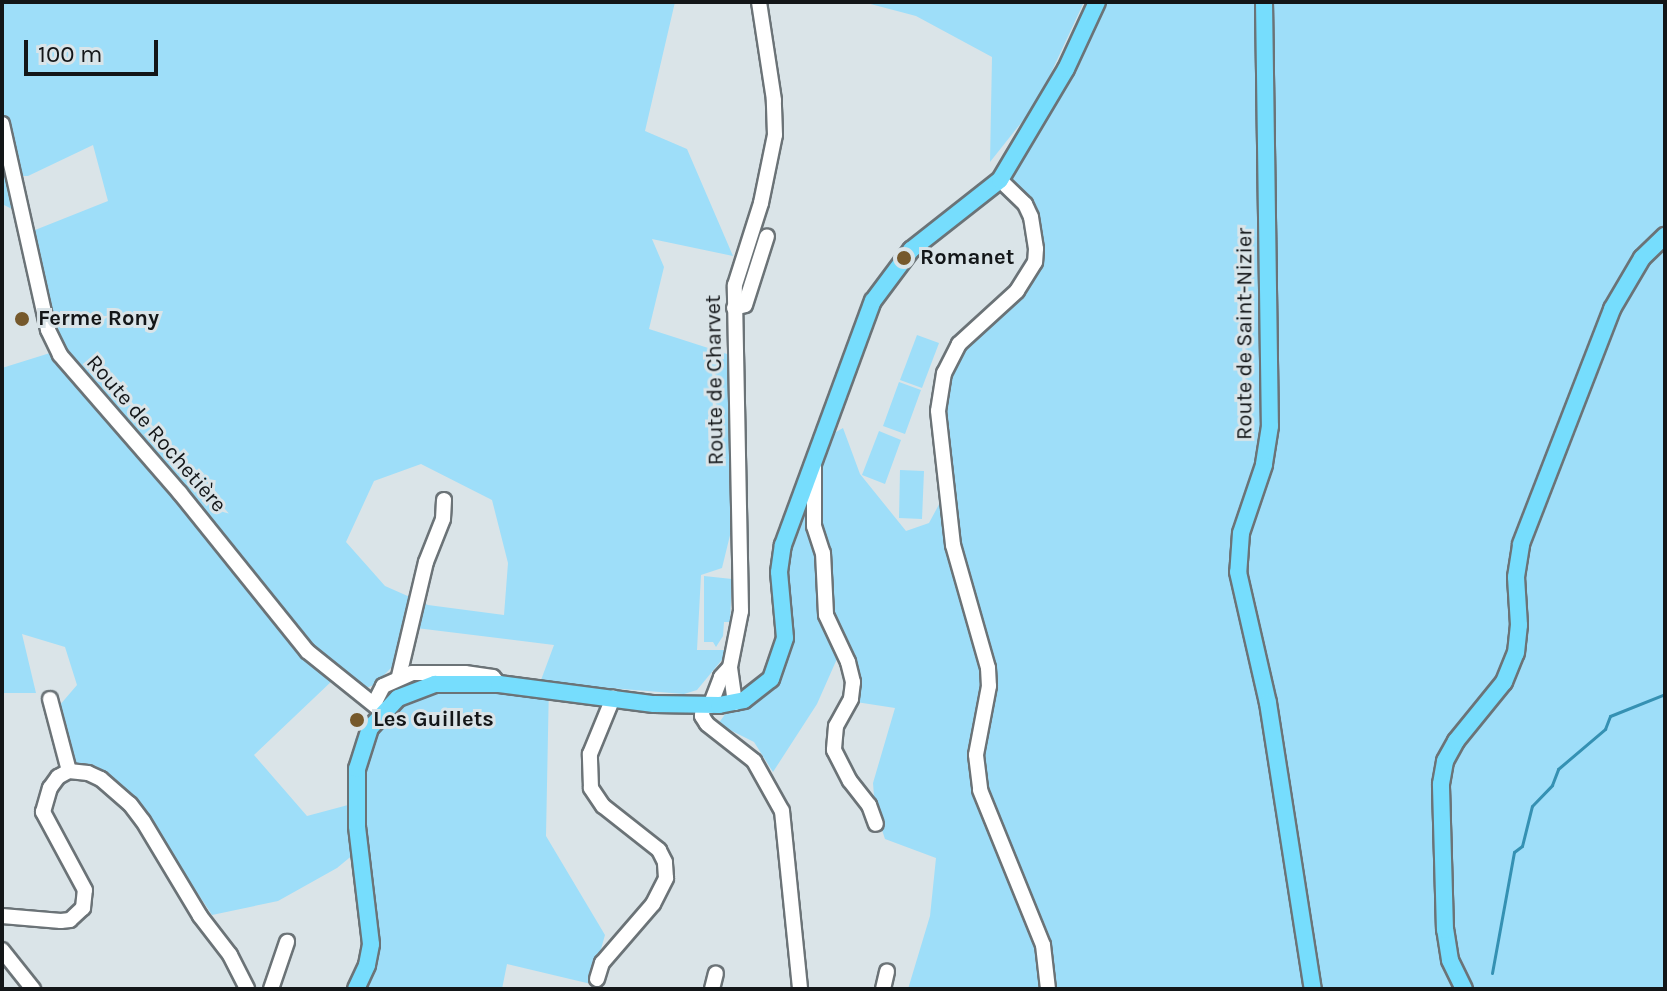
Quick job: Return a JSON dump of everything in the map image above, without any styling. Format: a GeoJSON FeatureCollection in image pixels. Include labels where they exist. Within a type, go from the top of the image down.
{"type":"FeatureCollection","features":[{"type":"Feature","properties":{"kind":"main road"},"geometry":{"type":"LineString","coordinates":[[356,989],[367,965],[371,944],[358,834],[357,769],[363,741],[379,707],[427,685],[499,684],[707,706],[735,703],[764,685],[780,660],[785,638],[779,572],[781,554],[814,455],[873,301],[911,250],[1000,180],[1066,69],[1097,2]]}},
{"type":"Feature","properties":{"kind":"main road","name":"Route de Saint-Nizier"},"geometry":{"type":"LineString","coordinates":[[1264,2],[1270,426],[1264,465],[1241,533],[1238,572],[1268,703],[1313,989]]}},
{"type":"Feature","properties":{"kind":"main road"},"geometry":{"type":"LineString","coordinates":[[1464,989],[1450,960],[1445,930],[1441,784],[1445,761],[1456,741],[1504,682],[1516,653],[1516,577],[1521,544],[1612,309],[1642,258],[1665,236]]}},
{"type":"Feature","properties":{"kind":"street","name":"Route de Charvet"},"geometry":{"type":"LineString","coordinates":[[735,703],[730,667],[741,611],[735,285],[761,203],[775,135],[774,100],[759,2]]}},
{"type":"Feature","properties":{"kind":"street","name":"Route de Rochetière"},"geometry":{"type":"LineString","coordinates":[[2,124],[48,330],[60,355],[180,493],[307,651],[327,670],[379,707]]}},
{"type":"Feature","properties":{"kind":"street"},"geometry":{"type":"LineString","coordinates":[[1000,180],[1025,204],[1031,217],[1035,262],[1017,291],[959,344],[944,373],[938,411],[953,545],[988,668],[989,686],[976,755],[980,790],[1043,945],[1048,989]]}},
{"type":"Feature","properties":{"kind":"street"},"geometry":{"type":"LineString","coordinates":[[734,308],[745,305],[767,236]]}},
{"type":"Feature","properties":{"kind":"street"},"geometry":{"type":"LineString","coordinates":[[814,455],[814,526],[825,562],[823,591],[826,615],[848,662],[853,682],[851,699],[836,726],[834,750],[850,781],[869,805],[876,824]]}},
{"type":"Feature","properties":{"kind":"street"},"geometry":{"type":"LineString","coordinates":[[399,676],[426,562],[443,519],[444,500]]}},
{"type":"Feature","properties":{"kind":"street","name":"Route de Charvet"},"geometry":{"type":"LineString","coordinates":[[707,706],[721,677],[730,667]]}},
{"type":"Feature","properties":{"kind":"street"},"geometry":{"type":"LineString","coordinates":[[379,707],[383,686],[399,676],[424,671],[493,677],[499,684]]}},
{"type":"Feature","properties":{"kind":"street"},"geometry":{"type":"LineString","coordinates":[[595,984],[602,963],[653,904],[666,878],[665,862],[659,850],[603,806],[591,788],[590,754],[613,698]]}},
{"type":"Feature","properties":{"kind":"street"},"geometry":{"type":"LineString","coordinates":[[50,699],[69,771]]}},
{"type":"Feature","properties":{"kind":"street"},"geometry":{"type":"LineString","coordinates":[[707,706],[702,716],[707,724],[754,761],[782,811],[800,989]]}},
{"type":"Feature","properties":{"kind":"street"},"geometry":{"type":"LineString","coordinates":[[2,916],[70,920],[83,908],[85,890],[43,812],[50,788],[69,771]]}},
{"type":"Feature","properties":{"kind":"street"},"geometry":{"type":"LineString","coordinates":[[69,771],[101,779],[130,804],[200,916],[230,955],[247,989]]}},
{"type":"Feature","properties":{"kind":"street"},"geometry":{"type":"LineString","coordinates":[[271,989],[287,942]]}},
{"type":"Feature","properties":{"kind":"street"},"geometry":{"type":"LineString","coordinates":[[2,950],[33,989]]}},
{"type":"Feature","properties":{"kind":"street"},"geometry":{"type":"LineString","coordinates":[[883,989],[887,971]]}},
{"type":"Feature","properties":{"kind":"street"},"geometry":{"type":"LineString","coordinates":[[712,989],[716,973]]}},
{"type":"Feature","properties":{"kind":"shaded area"},"geometry":{"type":"Polygon","coordinates":[[[2,2],[675,2],[645,131],[687,149],[733,256],[652,239],[664,267],[649,329],[730,355],[734,519],[722,568],[701,575],[697,650],[730,650],[697,690],[684,694],[549,683],[546,836],[605,935],[591,984],[507,964],[502,989],[362,989],[372,973],[377,931],[366,844],[337,868],[278,901],[212,915],[134,797],[108,773],[74,764],[59,706],[77,685],[65,647],[22,634],[36,693],[2,693],[2,368],[50,353],[25,234],[108,201],[93,145],[28,176],[21,176],[16,211],[2,204],[2,2]],[[421,464],[374,481],[346,542],[385,586],[428,605],[504,615],[508,563],[492,500],[421,464]],[[408,627],[393,666],[374,685],[366,688],[342,676],[334,679],[254,755],[307,816],[348,805],[355,739],[375,709],[401,686],[432,677],[541,680],[554,645],[408,627]]]}},
{"type":"Feature","properties":{"kind":"shaded area"},"geometry":{"type":"Polygon","coordinates":[[[863,2],[1084,2],[1037,103],[990,162],[992,57],[916,16],[863,2]]]}},
{"type":"Feature","properties":{"kind":"shaded area"},"geometry":{"type":"Polygon","coordinates":[[[1094,2],[1665,2],[1665,989],[908,989],[930,916],[936,858],[885,839],[875,809],[873,783],[895,708],[856,702],[840,652],[817,704],[773,772],[754,742],[718,724],[726,713],[778,680],[787,565],[809,447],[843,428],[860,474],[906,531],[929,523],[943,497],[960,561],[945,408],[949,373],[965,346],[1032,277],[1033,209],[1009,177],[1077,69],[1094,2]]]}},
{"type":"Feature","properties":{"kind":"shaded area"},"geometry":{"type":"Polygon","coordinates":[[[917,335],[939,343],[922,388],[900,380],[917,335]]]}},
{"type":"Feature","properties":{"kind":"shaded area"},"geometry":{"type":"Polygon","coordinates":[[[899,382],[921,390],[905,434],[883,426],[899,382]]]}},
{"type":"Feature","properties":{"kind":"shaded area"},"geometry":{"type":"Polygon","coordinates":[[[879,431],[901,440],[885,484],[862,475],[879,431]]]}},
{"type":"Feature","properties":{"kind":"shaded area"},"geometry":{"type":"Polygon","coordinates":[[[900,470],[924,471],[922,519],[899,518],[900,470]]]}},
{"type":"Feature","properties":{"kind":"shaded area"},"geometry":{"type":"Polygon","coordinates":[[[704,576],[732,579],[730,622],[724,622],[723,636],[716,647],[713,642],[704,642],[704,576]]]}},
{"type":"Feature","properties":{"kind":"waterway"},"geometry":{"type":"LineString","coordinates":[[1492,973],[1514,852],[1522,846],[1532,806],[1552,785],[1558,769],[1605,729],[1610,716],[1665,694]]}},
{"type":"Feature","properties":{"kind":"place","name":"Romanet"},"geometry":{"type":"Point","coordinates":[904,258]}},
{"type":"Feature","properties":{"kind":"place","name":"Ferme Rony"},"geometry":{"type":"Point","coordinates":[22,319]}},
{"type":"Feature","properties":{"kind":"place","name":"Les Guillets"},"geometry":{"type":"Point","coordinates":[357,720]}}]}
